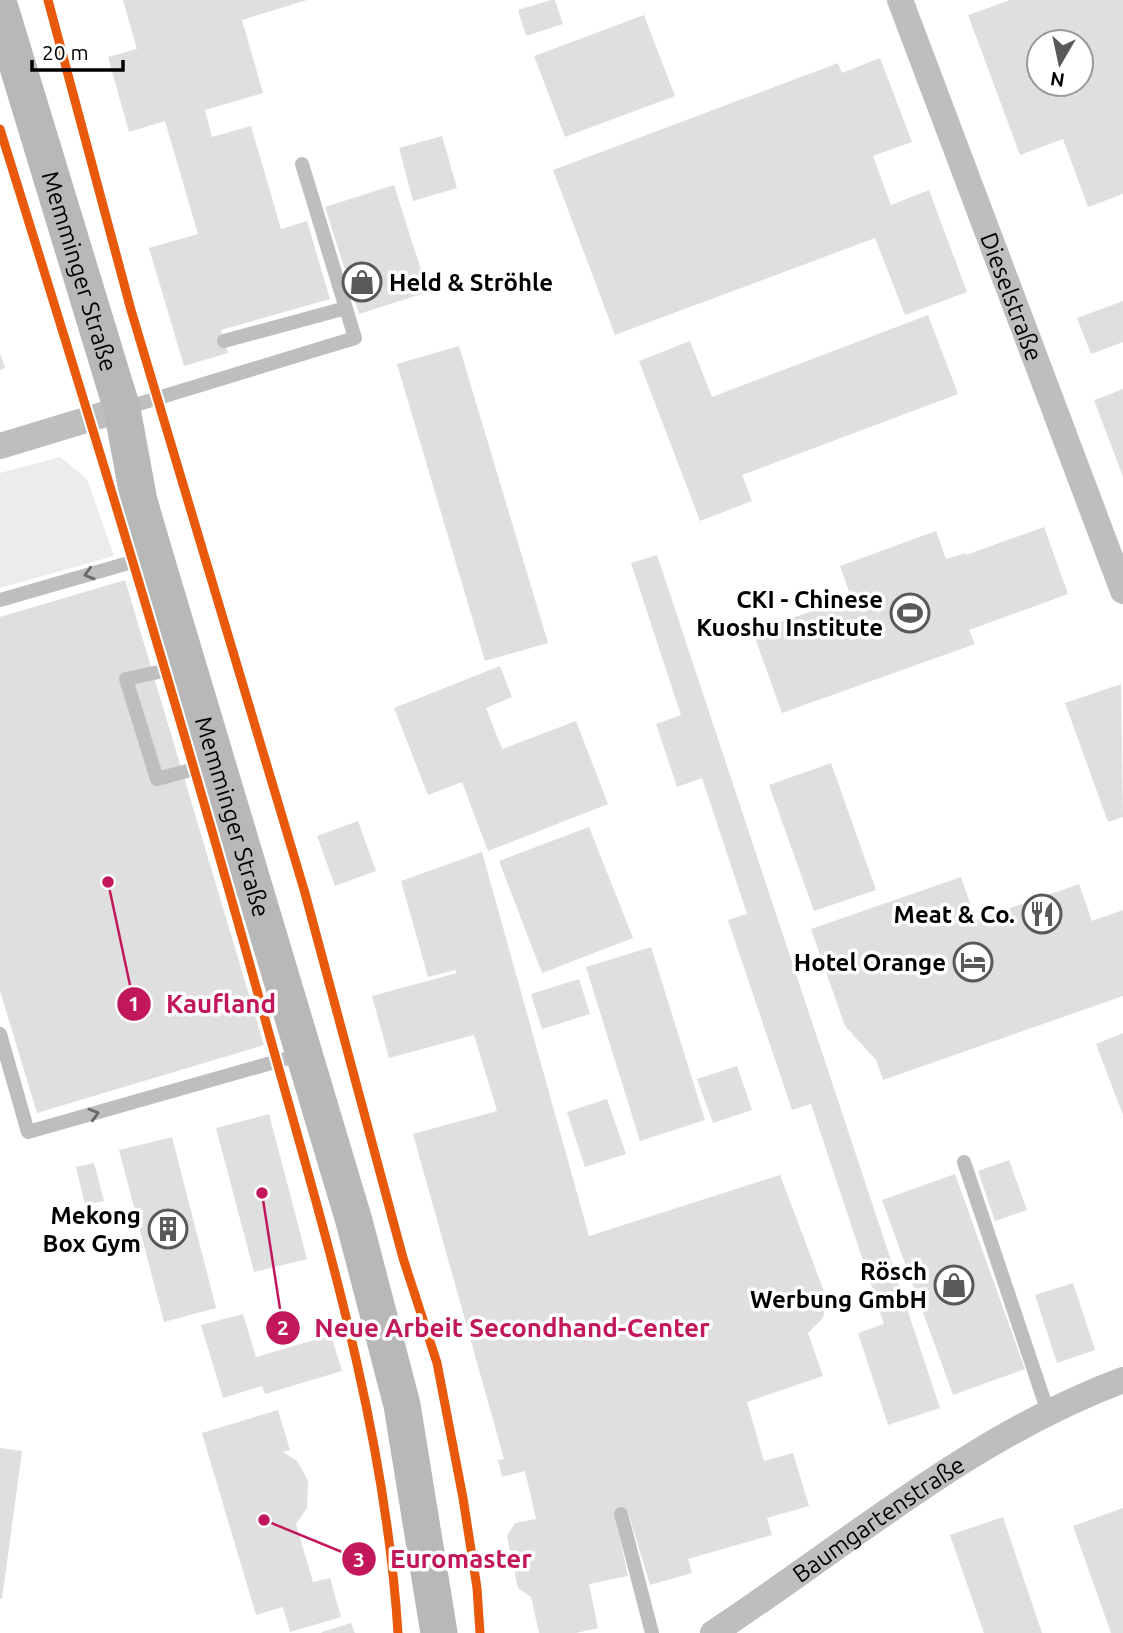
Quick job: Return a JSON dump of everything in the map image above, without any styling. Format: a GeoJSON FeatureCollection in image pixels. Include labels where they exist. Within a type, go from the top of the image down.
{"type":"FeatureCollection","features":[{"type":"Feature","properties":{"kind":"main road","name":"Memminger Straße"},"geometry":{"type":"LineString","coordinates":[[0,8],[122,410],[139,501],[187,666],[354,1221],[402,1405],[439,1633]]}},
{"type":"Feature","properties":{"kind":"street","name":"Dieselstraße"},"geometry":{"type":"LineString","coordinates":[[900,0],[1123,592]]}},
{"type":"Feature","properties":{"kind":"street"},"geometry":{"type":"LineString","coordinates":[[0,446],[122,410]]}},
{"type":"Feature","properties":{"kind":"street","name":"Baumgartenstraße"},"geometry":{"type":"LineString","coordinates":[[713,1633],[856,1532],[1048,1412],[1123,1380]]}},
{"type":"Feature","properties":{"kind":"lane"},"geometry":{"type":"LineString","coordinates":[[122,410],[355,338],[302,164]]}},
{"type":"Feature","properties":{"kind":"lane"},"geometry":{"type":"LineString","coordinates":[[224,341],[346,307]]}},
{"type":"Feature","properties":{"kind":"lane"},"geometry":{"type":"LineString","coordinates":[[0,600],[155,556]]}},
{"type":"Feature","properties":{"kind":"lane"},"geometry":{"type":"LineString","coordinates":[[187,666],[126,679],[157,779],[218,762]]}},
{"type":"Feature","properties":{"kind":"lane"},"geometry":{"type":"LineString","coordinates":[[0,1034],[29,1132],[304,1054]]}},
{"type":"Feature","properties":{"kind":"lane"},"geometry":{"type":"LineString","coordinates":[[964,1162],[1048,1412]]}},
{"type":"Feature","properties":{"kind":"lane"},"geometry":{"type":"LineString","coordinates":[[621,1514],[652,1633]]}},
{"type":"Feature","properties":{"kind":"shaded area"},"geometry":{"type":"Polygon","coordinates":[[[60,457],[87,479],[114,556],[0,588],[0,473],[60,457]]]}},
{"type":"Feature","properties":{"kind":"building"},"geometry":{"type":"Polygon","coordinates":[[[123,0],[307,0],[242,20],[263,93],[205,110],[212,137],[251,126],[281,229],[307,221],[330,299],[221,330],[228,353],[184,366],[149,248],[198,234],[165,121],[129,132],[108,57],[137,49],[123,0]]]}},
{"type":"Feature","properties":{"kind":"building"},"geometry":{"type":"Polygon","coordinates":[[[555,0],[563,24],[526,36],[518,10],[555,0]]]}},
{"type":"Feature","properties":{"kind":"building"},"geometry":{"type":"Polygon","coordinates":[[[1010,0],[1123,0],[1123,194],[1088,207],[1063,139],[1020,155],[968,15],[1010,0]]]}},
{"type":"Feature","properties":{"kind":"building"},"geometry":{"type":"Polygon","coordinates":[[[644,15],[675,96],[565,137],[534,56],[644,15]]]}},
{"type":"Feature","properties":{"kind":"building"},"geometry":{"type":"Polygon","coordinates":[[[880,58],[912,142],[873,156],[891,205],[929,190],[967,292],[905,315],[875,238],[615,335],[553,170],[838,63],[842,73],[880,58]]]}},
{"type":"Feature","properties":{"kind":"building"},"geometry":{"type":"Polygon","coordinates":[[[442,136],[457,188],[413,201],[399,148],[442,136]]]}},
{"type":"Feature","properties":{"kind":"building"},"geometry":{"type":"Polygon","coordinates":[[[394,185],[428,292],[359,314],[325,207],[394,185]]]}},
{"type":"Feature","properties":{"kind":"building"},"geometry":{"type":"Polygon","coordinates":[[[1123,301],[1123,342],[1091,354],[1077,318],[1123,301]]]}},
{"type":"Feature","properties":{"kind":"building"},"geometry":{"type":"Polygon","coordinates":[[[928,315],[958,394],[742,475],[752,501],[700,521],[639,361],[690,341],[712,397],[928,315]]]}},
{"type":"Feature","properties":{"kind":"building"},"geometry":{"type":"Polygon","coordinates":[[[459,346],[548,643],[485,661],[397,364],[459,346]]]}},
{"type":"Feature","properties":{"kind":"building"},"geometry":{"type":"Polygon","coordinates":[[[0,353],[5,368],[0,370],[0,353]]]}},
{"type":"Feature","properties":{"kind":"building"},"geometry":{"type":"Polygon","coordinates":[[[1123,389],[1123,477],[1094,400],[1123,389]]]}},
{"type":"Feature","properties":{"kind":"building","name":"CKI - Chinese Kuoshu Institute"},"geometry":{"type":"Polygon","coordinates":[[[1044,527],[1068,594],[969,630],[975,644],[782,713],[753,632],[851,597],[840,566],[936,531],[946,559],[965,553],[966,555],[1044,527]]]}},
{"type":"Feature","properties":{"kind":"building"},"geometry":{"type":"Polygon","coordinates":[[[657,555],[940,1408],[888,1425],[858,1333],[884,1324],[811,1104],[792,1110],[728,920],[747,914],[702,778],[677,787],[656,724],[681,715],[631,563],[657,555]]]}},
{"type":"Feature","properties":{"kind":"building"},"geometry":{"type":"Polygon","coordinates":[[[125,580],[264,1045],[37,1113],[0,991],[0,617],[125,580]]]}},
{"type":"Feature","properties":{"kind":"building"},"geometry":{"type":"Polygon","coordinates":[[[500,666],[512,697],[486,708],[502,749],[576,721],[608,804],[488,851],[462,782],[428,795],[394,708],[500,666]]]}},
{"type":"Feature","properties":{"kind":"building"},"geometry":{"type":"Polygon","coordinates":[[[1121,684],[1123,817],[1108,822],[1065,703],[1121,684]]]}},
{"type":"Feature","properties":{"kind":"building"},"geometry":{"type":"Polygon","coordinates":[[[831,763],[876,890],[814,911],[769,785],[831,763]]]}},
{"type":"Feature","properties":{"kind":"building"},"geometry":{"type":"Polygon","coordinates":[[[358,821],[376,871],[335,886],[317,836],[358,821]]]}},
{"type":"Feature","properties":{"kind":"building"},"geometry":{"type":"Polygon","coordinates":[[[589,827],[633,938],[542,973],[499,861],[589,827]]]}},
{"type":"Feature","properties":{"kind":"building"},"geometry":{"type":"Polygon","coordinates":[[[482,852],[589,1236],[780,1175],[827,1299],[823,1318],[808,1333],[823,1376],[747,1402],[764,1461],[793,1453],[809,1506],[767,1518],[772,1535],[688,1559],[692,1573],[650,1585],[628,1512],[615,1516],[628,1576],[589,1584],[598,1628],[576,1633],[539,1633],[531,1597],[518,1588],[507,1536],[515,1523],[536,1519],[525,1471],[502,1477],[498,1460],[504,1459],[413,1134],[497,1111],[474,1035],[389,1058],[372,996],[457,973],[455,970],[428,977],[401,881],[482,852]]]}},
{"type":"Feature","properties":{"kind":"building","name":"Hotel Orange"},"geometry":{"type":"Polygon","coordinates":[[[961,877],[976,920],[1079,884],[1092,921],[1123,910],[1123,996],[883,1080],[876,1060],[845,1026],[811,929],[961,877]]]}},
{"type":"Feature","properties":{"kind":"building"},"geometry":{"type":"Polygon","coordinates":[[[651,947],[705,1120],[640,1141],[586,967],[651,947]]]}},
{"type":"Feature","properties":{"kind":"building"},"geometry":{"type":"Polygon","coordinates":[[[579,979],[590,1014],[542,1029],[531,994],[579,979]]]}},
{"type":"Feature","properties":{"kind":"building"},"geometry":{"type":"Polygon","coordinates":[[[1123,1033],[1123,1115],[1096,1044],[1123,1033]]]}},
{"type":"Feature","properties":{"kind":"building"},"geometry":{"type":"Polygon","coordinates":[[[737,1066],[752,1110],[713,1123],[697,1079],[737,1066]]]}},
{"type":"Feature","properties":{"kind":"building"},"geometry":{"type":"Polygon","coordinates":[[[607,1099],[626,1154],[585,1167],[567,1112],[607,1099]]]}},
{"type":"Feature","properties":{"kind":"building"},"geometry":{"type":"Polygon","coordinates":[[[269,1114],[307,1259],[254,1272],[216,1128],[269,1114]]]}},
{"type":"Feature","properties":{"kind":"building","name":"Mekong Box Gym"},"geometry":{"type":"Polygon","coordinates":[[[172,1137],[216,1308],[164,1322],[119,1150],[172,1137]]]}},
{"type":"Feature","properties":{"kind":"building"},"geometry":{"type":"Polygon","coordinates":[[[1009,1160],[1027,1210],[995,1221],[978,1171],[1009,1160]]]}},
{"type":"Feature","properties":{"kind":"building"},"geometry":{"type":"Polygon","coordinates":[[[94,1163],[104,1201],[85,1205],[76,1167],[94,1163]]]}},
{"type":"Feature","properties":{"kind":"building","name":"Rösch Werbung GmbH"},"geometry":{"type":"Polygon","coordinates":[[[955,1174],[1025,1369],[953,1395],[882,1200],[955,1174]]]}},
{"type":"Feature","properties":{"kind":"building"},"geometry":{"type":"Polygon","coordinates":[[[1073,1283],[1095,1350],[1057,1363],[1035,1295],[1073,1283]]]}},
{"type":"Feature","properties":{"kind":"building"},"geometry":{"type":"Polygon","coordinates":[[[243,1314],[256,1357],[331,1335],[342,1371],[265,1394],[262,1386],[223,1398],[201,1325],[243,1314]]]}},
{"type":"Feature","properties":{"kind":"building"},"geometry":{"type":"Polygon","coordinates":[[[278,1410],[290,1450],[283,1452],[297,1461],[308,1481],[307,1508],[296,1524],[313,1582],[330,1578],[341,1617],[290,1632],[283,1607],[256,1615],[202,1433],[278,1410]]]}},
{"type":"Feature","properties":{"kind":"building"},"geometry":{"type":"Polygon","coordinates":[[[0,1448],[22,1451],[2,1599],[0,1599],[0,1448]]]}},
{"type":"Feature","properties":{"kind":"building"},"geometry":{"type":"Polygon","coordinates":[[[1123,1508],[1123,1633],[1111,1633],[1073,1526],[1123,1508]]]}},
{"type":"Feature","properties":{"kind":"building"},"geometry":{"type":"Polygon","coordinates":[[[1003,1517],[1042,1633],[984,1633],[950,1535],[1003,1517]]]}},
{"type":"Feature","properties":{"kind":"building"},"geometry":{"type":"Polygon","coordinates":[[[351,1623],[355,1633],[322,1633],[322,1632],[351,1623]]]}},
{"type":"Feature","properties":{"kind":"cycle path"},"geometry":{"type":"LineString","coordinates":[[48,0],[131,310],[305,893],[403,1258],[437,1363],[463,1498],[477,1588],[480,1633]]}},
{"type":"Feature","properties":{"kind":"cycle path"},"geometry":{"type":"LineString","coordinates":[[0,129],[171,691],[330,1253],[366,1403],[380,1479],[398,1633]]}},
{"type":"Feature","properties":{"kind":"place","name":"Held & Ströhle"},"geometry":{"type":"Point","coordinates":[362,282]}},
{"type":"Feature","properties":{"kind":"place","name":"CKI - Chinese Kuoshu Institute"},"geometry":{"type":"Point","coordinates":[910,613]}},
{"type":"Feature","properties":{"kind":"place","name":"Kaufland"},"geometry":{"type":"Point","coordinates":[108,882]}},
{"type":"Feature","properties":{"kind":"place","name":"Meat & Co."},"geometry":{"type":"Point","coordinates":[1042,914]}},
{"type":"Feature","properties":{"kind":"place","name":"Hotel Orange"},"geometry":{"type":"Point","coordinates":[973,962]}},
{"type":"Feature","properties":{"kind":"place","name":"Neue Arbeit Secondhand-Center"},"geometry":{"type":"Point","coordinates":[262,1193]}},
{"type":"Feature","properties":{"kind":"place","name":"Mekong Box Gym"},"geometry":{"type":"Point","coordinates":[168,1229]}},
{"type":"Feature","properties":{"kind":"place","name":"Rösch Werbung GmbH"},"geometry":{"type":"Point","coordinates":[954,1285]}},
{"type":"Feature","properties":{"kind":"place","name":"Euromaster"},"geometry":{"type":"Point","coordinates":[264,1520]}}]}
